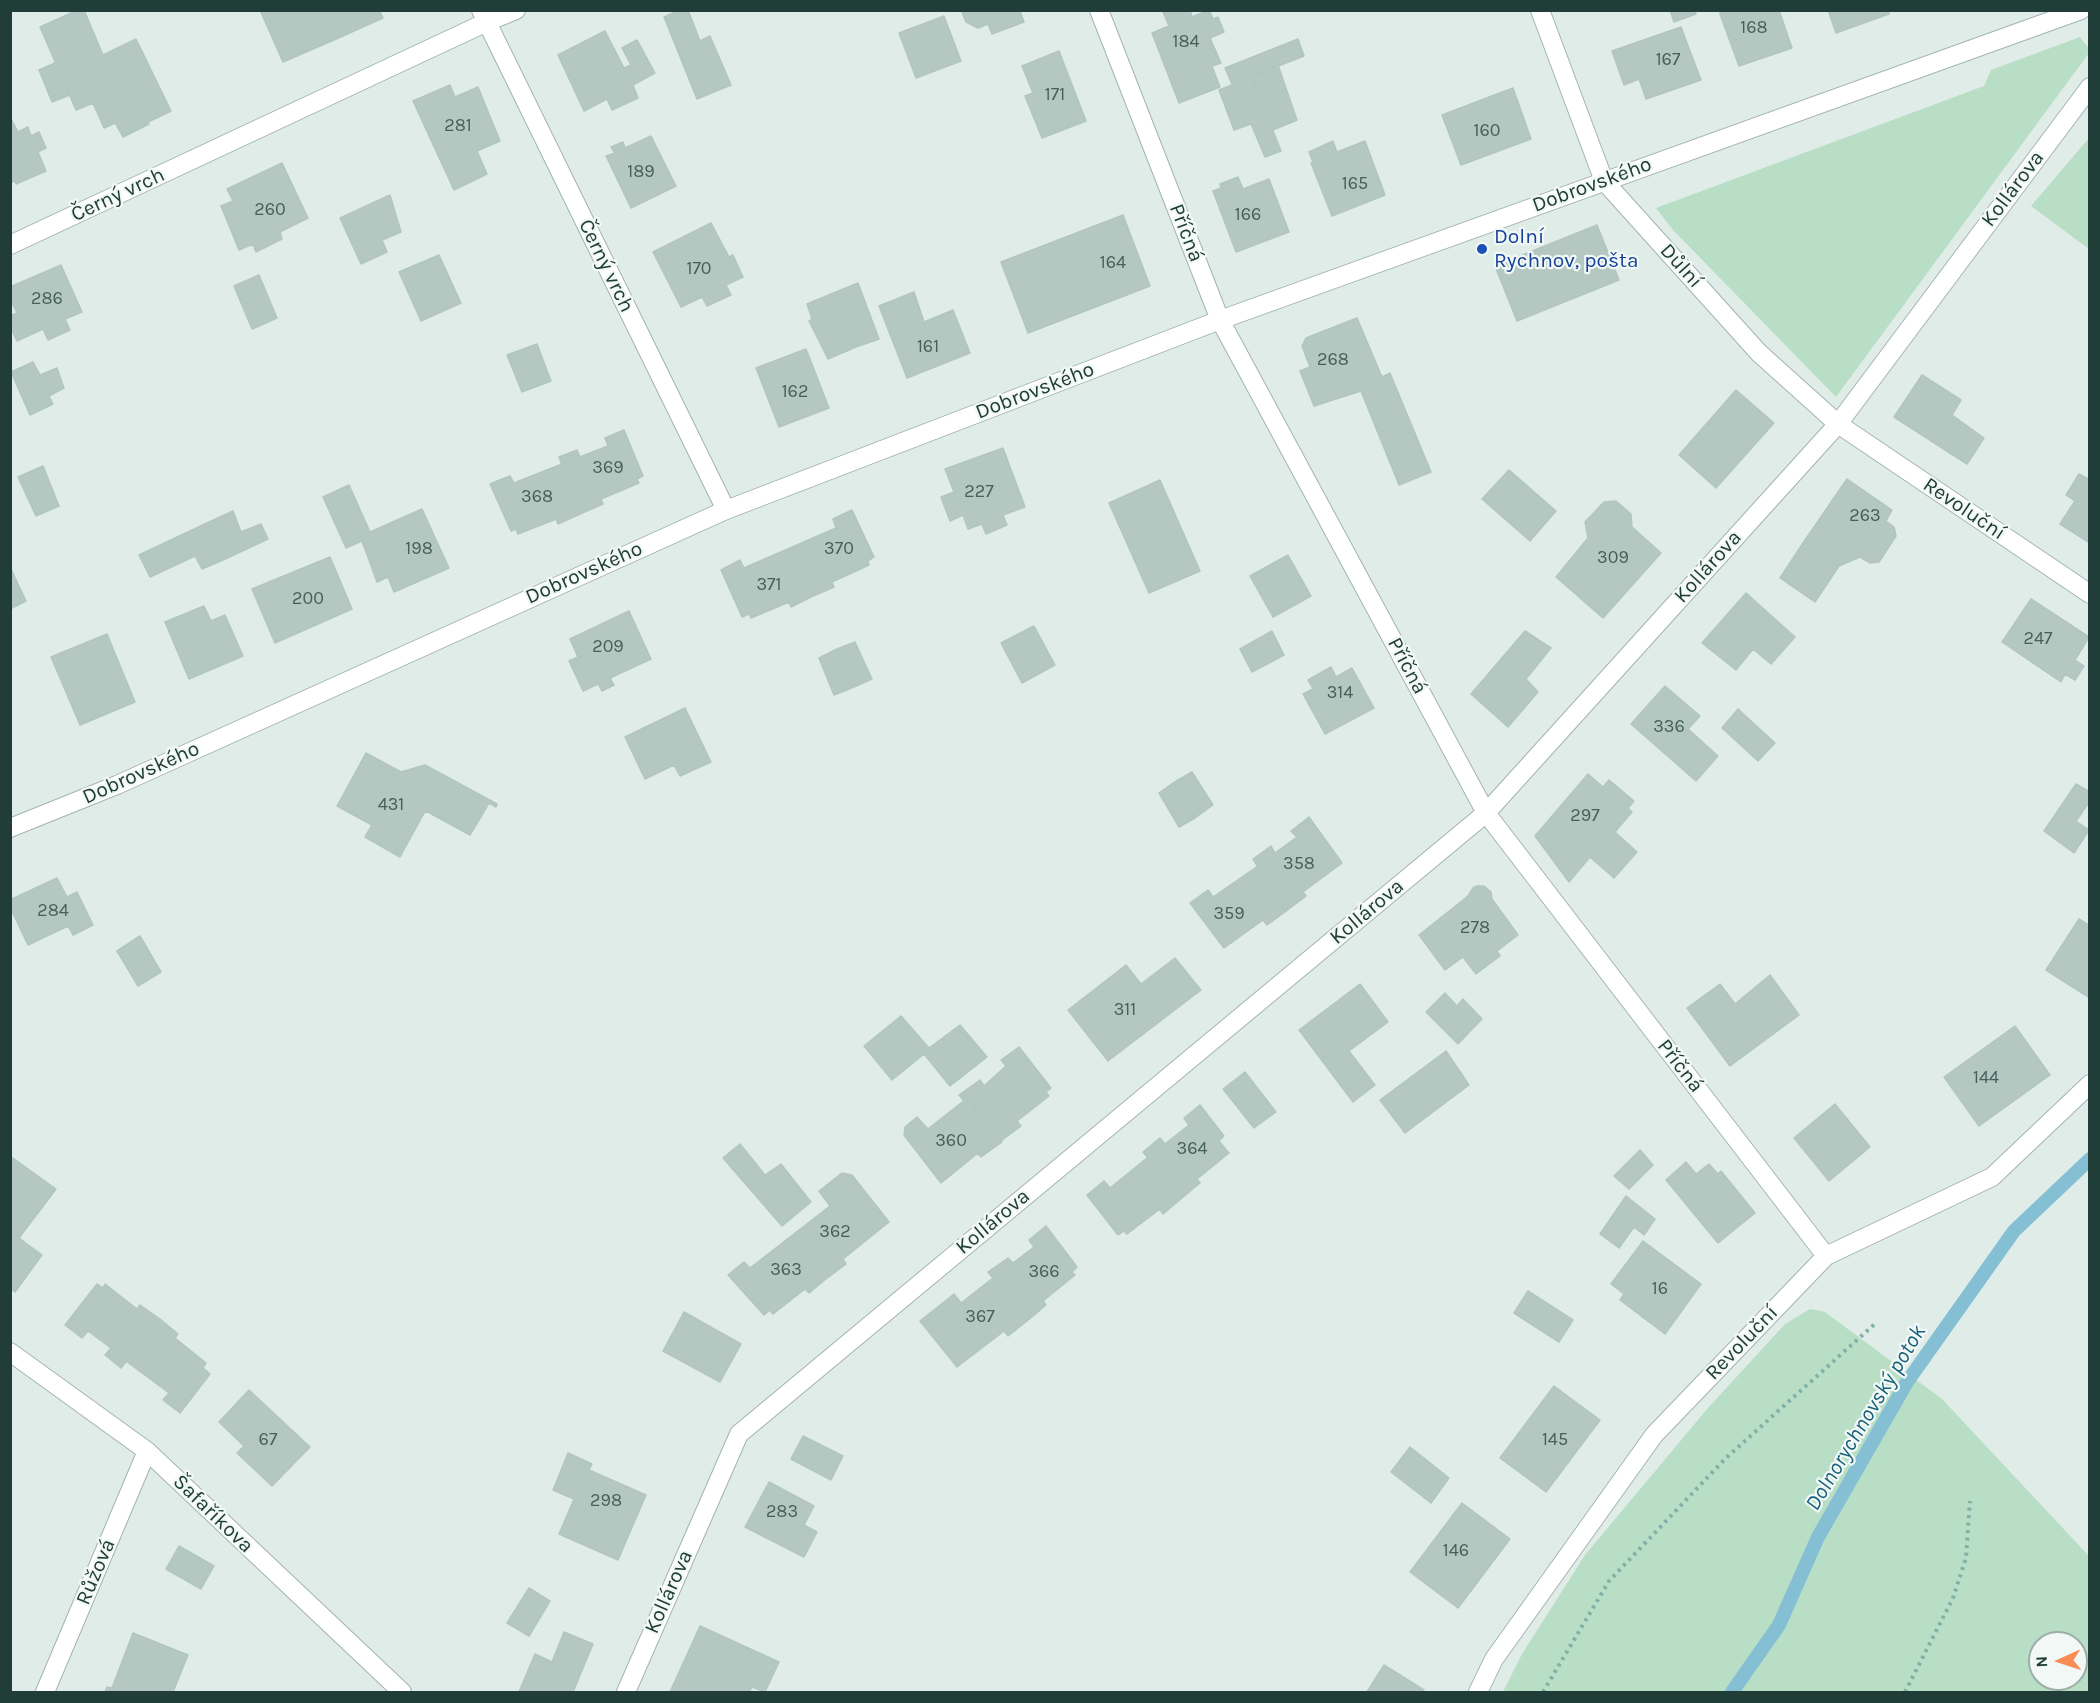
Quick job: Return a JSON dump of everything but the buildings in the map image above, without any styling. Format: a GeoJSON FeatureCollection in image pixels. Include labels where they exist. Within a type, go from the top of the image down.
{"type":"FeatureCollection","features":[{"type":"Feature","properties":{"kind":"street"},"geometry":{"type":"LineString","coordinates":[[484,16],[516,10]]}},
{"type":"Feature","properties":{"kind":"street","name":"Příčná"},"geometry":{"type":"LineString","coordinates":[[1099,10],[1220,320],[1486,813],[1826,1256]]}},
{"type":"Feature","properties":{"kind":"street","name":"Důlní"},"geometry":{"type":"LineString","coordinates":[[1540,10],[1604,181],[1759,353],[1838,424]]}},
{"type":"Feature","properties":{"kind":"street","name":"Dobrovského"},"geometry":{"type":"LineString","coordinates":[[10,828],[117,785],[726,510],[1220,320],[2082,10]]}},
{"type":"Feature","properties":{"kind":"street","name":"Černý vrch"},"geometry":{"type":"LineString","coordinates":[[10,245],[484,16],[726,510]]}},
{"type":"Feature","properties":{"kind":"street","name":"Kollárova"},"geometry":{"type":"LineString","coordinates":[[626,1692],[739,1434],[1486,813],[1838,424],[2090,87]]}},
{"type":"Feature","properties":{"kind":"street","name":"Revoluční"},"geometry":{"type":"LineString","coordinates":[[1838,424],[2090,594]]}},
{"type":"Feature","properties":{"kind":"street","name":"Revoluční"},"geometry":{"type":"LineString","coordinates":[[1478,1692],[1494,1659],[1654,1435],[1826,1256],[1992,1177],[2090,1084]]}},
{"type":"Feature","properties":{"kind":"street","name":"Šafaříkova"},"geometry":{"type":"LineString","coordinates":[[10,1352],[147,1451],[402,1692]]}},
{"type":"Feature","properties":{"kind":"street","name":"Růžová"},"geometry":{"type":"LineString","coordinates":[[45,1692],[147,1451]]}},
{"type":"Feature","properties":{"kind":"path"},"geometry":{"type":"LineString","coordinates":[[1543,1692],[1609,1581],[1726,1458],[1877,1322]]}},
{"type":"Feature","properties":{"kind":"path"},"geometry":{"type":"LineString","coordinates":[[1905,1692],[1956,1588],[1966,1558],[1970,1500]]}},
{"type":"Feature","properties":{"kind":"green space"},"geometry":{"type":"Polygon","coordinates":[[[2080,37],[2089,49],[2089,53],[1836,397],[1673,230],[1656,208],[1984,86],[1991,70],[2080,37]]]}},
{"type":"Feature","properties":{"kind":"green space"},"geometry":{"type":"Polygon","coordinates":[[[2089,138],[2089,249],[2031,206],[2089,138]]]}},
{"type":"Feature","properties":{"kind":"green space"},"geometry":{"type":"Polygon","coordinates":[[[1810,1309],[1825,1312],[1942,1399],[2089,1556],[2089,1692],[1503,1692],[1522,1654],[1585,1555],[1708,1408],[1785,1324],[1810,1309]]]}},
{"type":"Feature","properties":{"kind":"waterway","name":"Dolnorychnovský potok"},"geometry":{"type":"LineString","coordinates":[[1732,1692],[1779,1625],[1818,1537],[1907,1382],[2014,1231],[2090,1159]]}},
{"type":"Feature","properties":{"kind":"place","name":"Dolní Rychnov, pošta"},"geometry":{"type":"Point","coordinates":[1482,249]}}]}
